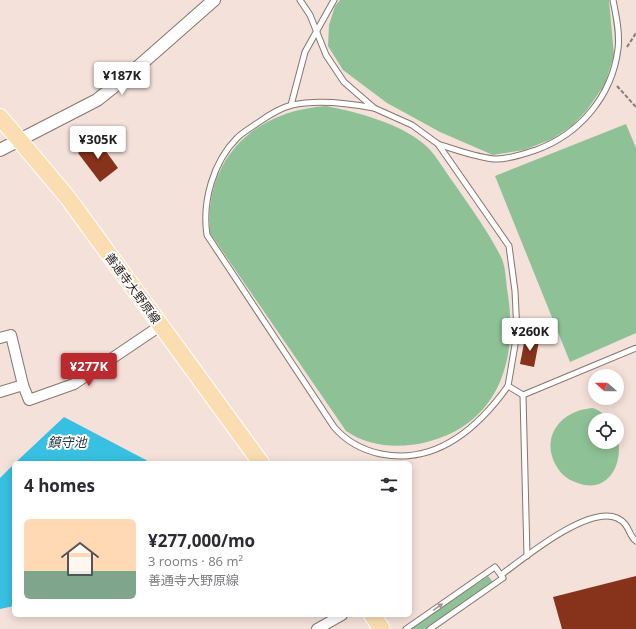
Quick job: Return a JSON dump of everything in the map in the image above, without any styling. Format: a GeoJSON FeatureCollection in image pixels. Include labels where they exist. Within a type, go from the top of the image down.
{"type":"FeatureCollection","features":[{"type":"Feature","properties":{"kind":"main road","name":"善通寺大野原線"},"geometry":{"type":"LineString","coordinates":[[0,117],[68,198],[259,461]]}},
{"type":"Feature","properties":{"kind":"main road"},"geometry":{"type":"LineString","coordinates":[[373,617],[382,629]]}},
{"type":"Feature","properties":{"kind":"street"},"geometry":{"type":"LineString","coordinates":[[0,150],[97,100],[131,73],[214,0]]}},
{"type":"Feature","properties":{"kind":"street"},"geometry":{"type":"LineString","coordinates":[[0,338],[11,335],[23,385],[29,400],[74,384],[160,326]]}},
{"type":"Feature","properties":{"kind":"street"},"geometry":{"type":"LineString","coordinates":[[0,392],[23,385]]}},
{"type":"Feature","properties":{"kind":"street"},"geometry":{"type":"LineString","coordinates":[[317,629],[338,617]]}},
{"type":"Feature","properties":{"kind":"lane"},"geometry":{"type":"LineString","coordinates":[[300,0],[310,15],[326,55],[344,82],[374,108]]}},
{"type":"Feature","properties":{"kind":"lane"},"geometry":{"type":"LineString","coordinates":[[291,105],[306,52],[334,0]]}},
{"type":"Feature","properties":{"kind":"lane"},"geometry":{"type":"LineString","coordinates":[[438,144],[509,246],[515,291],[517,333],[508,386],[493,407],[457,439],[438,449],[421,455],[389,456],[371,452],[343,438],[334,427],[207,235],[205,221],[207,200],[213,178],[223,158],[236,139],[270,114],[291,105],[346,103],[374,108],[412,125],[438,144],[474,156],[496,159],[523,154],[548,146],[580,125],[593,109],[611,78],[617,53],[617,26],[613,0]]}},
{"type":"Feature","properties":{"kind":"lane"},"geometry":{"type":"LineString","coordinates":[[523,394],[636,348]]}},
{"type":"Feature","properties":{"kind":"lane"},"geometry":{"type":"LineString","coordinates":[[508,386],[523,394]]}},
{"type":"Feature","properties":{"kind":"lane"},"geometry":{"type":"LineString","coordinates":[[523,394],[527,556]]}},
{"type":"Feature","properties":{"kind":"lane"},"geometry":{"type":"LineString","coordinates":[[501,575],[538,547],[580,522],[604,516],[616,518],[627,524],[636,541]]}},
{"type":"Feature","properties":{"kind":"lane"},"geometry":{"type":"LineString","coordinates":[[406,629],[495,567],[503,578],[430,629]]}},
{"type":"Feature","properties":{"kind":"path"},"geometry":{"type":"LineString","coordinates":[[617,53],[630,45],[636,33]]}},
{"type":"Feature","properties":{"kind":"path"},"geometry":{"type":"LineString","coordinates":[[611,78],[636,107]]}},
{"type":"Feature","properties":{"kind":"green space"},"geometry":{"type":"Polygon","coordinates":[[[340,0],[609,0],[614,55],[605,84],[587,110],[572,126],[552,139],[524,150],[493,155],[440,132],[387,103],[343,70],[328,46],[329,25],[335,6],[340,0]]]}},
{"type":"Feature","properties":{"kind":"green space"},"geometry":{"type":"Polygon","coordinates":[[[326,106],[364,115],[390,124],[424,144],[436,157],[479,220],[502,259],[506,277],[510,320],[510,343],[505,366],[498,386],[486,405],[471,421],[451,433],[427,442],[396,446],[385,445],[365,440],[346,431],[210,233],[210,206],[215,182],[225,161],[239,143],[256,129],[277,117],[300,110],[326,106]]]}},
{"type":"Feature","properties":{"kind":"green space"},"geometry":{"type":"Polygon","coordinates":[[[626,124],[636,148],[636,333],[570,362],[495,176],[626,124]]]}},
{"type":"Feature","properties":{"kind":"green space"},"geometry":{"type":"Polygon","coordinates":[[[593,408],[601,413],[588,413],[588,449],[619,449],[618,459],[613,472],[604,482],[591,486],[575,482],[562,474],[557,467],[552,456],[552,435],[563,419],[572,414],[593,408]]]}},
{"type":"Feature","properties":{"kind":"green space"},"geometry":{"type":"Polygon","coordinates":[[[488,576],[493,582],[425,629],[410,629],[488,576]]]}},
{"type":"Feature","properties":{"kind":"water","name":"鎮守池"},"geometry":{"type":"Polygon","coordinates":[[[64,417],[147,461],[17,461],[64,417]]]}},
{"type":"Feature","properties":{"kind":"water"},"geometry":{"type":"Polygon","coordinates":[[[12,466],[12,606],[0,609],[0,478],[12,466]]]}},
{"type":"Feature","properties":{"kind":"building"},"geometry":{"type":"Polygon","coordinates":[[[97,139],[118,168],[100,182],[78,153],[97,139]]]}},
{"type":"Feature","properties":{"kind":"building"},"geometry":{"type":"Polygon","coordinates":[[[525,338],[539,341],[534,367],[520,364],[525,338]]]}},
{"type":"Feature","properties":{"kind":"building"},"geometry":{"type":"Polygon","coordinates":[[[636,576],[636,629],[562,629],[553,597],[636,576]]]}}]}
